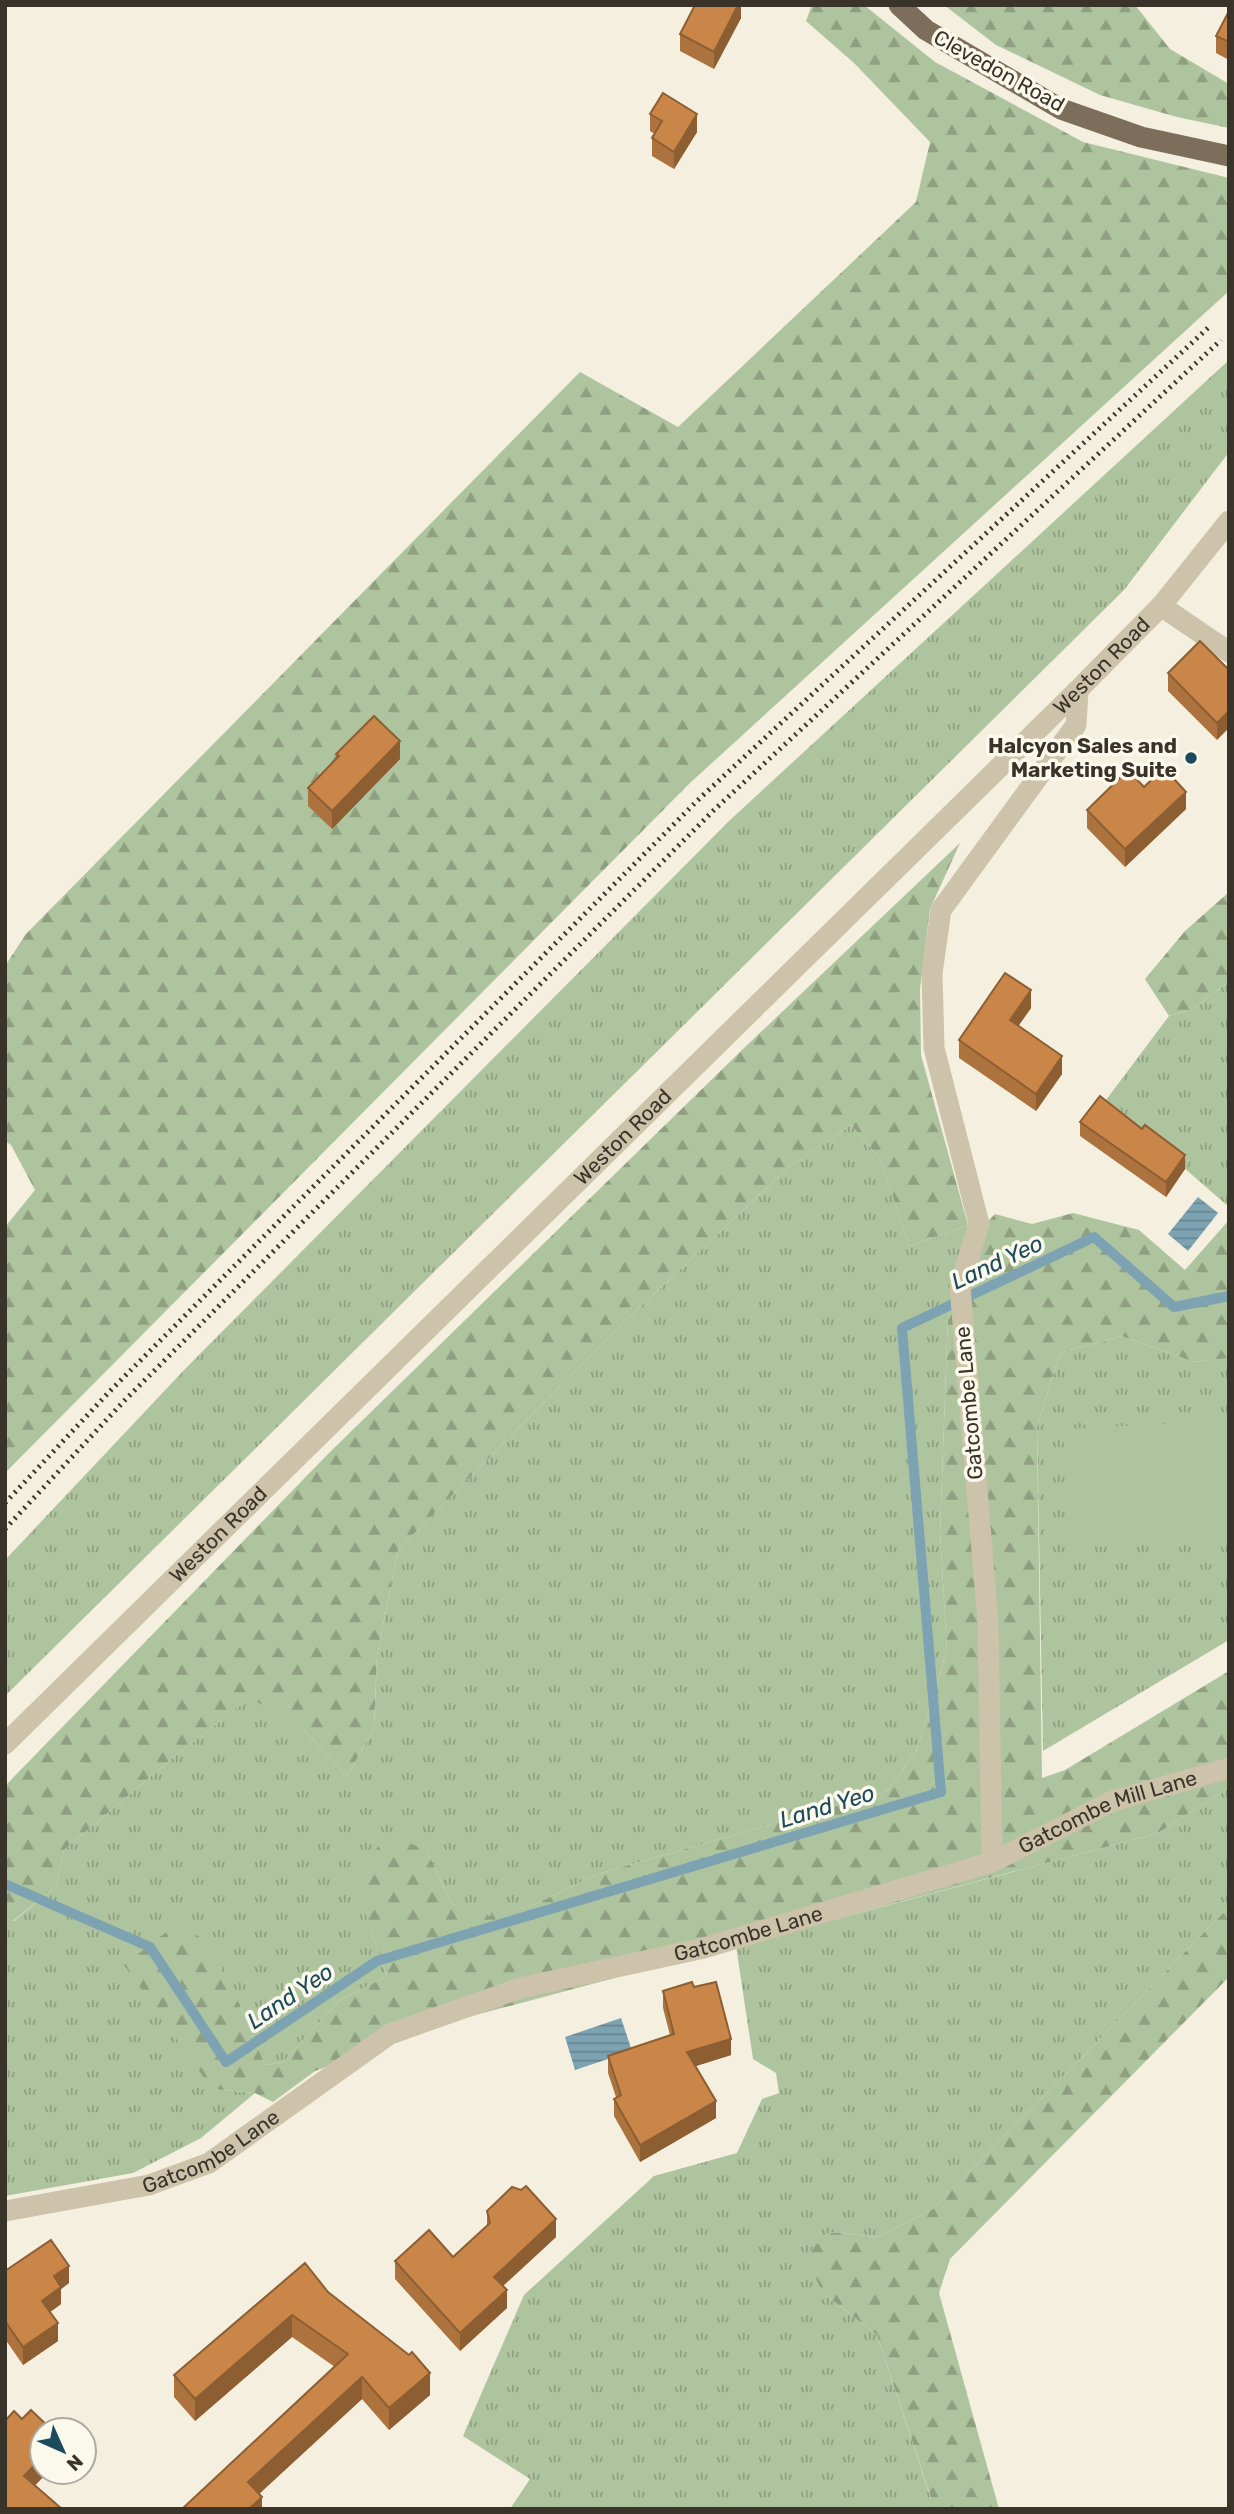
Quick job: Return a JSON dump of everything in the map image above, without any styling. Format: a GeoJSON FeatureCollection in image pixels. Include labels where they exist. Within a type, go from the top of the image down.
{"type":"FeatureCollection","features":[{"type":"Feature","properties":{"kind":"main road","name":"Clevedon Road"},"geometry":{"type":"LineString","coordinates":[[899,5],[926,30],[1061,109],[1141,137],[1229,156]]}},
{"type":"Feature","properties":{"kind":"street","name":"Weston Road"},"geometry":{"type":"LineString","coordinates":[[5,1744],[1078,690],[1161,606],[1229,521]]}},
{"type":"Feature","properties":{"kind":"street"},"geometry":{"type":"LineString","coordinates":[[1161,606],[1229,652]]}},
{"type":"Feature","properties":{"kind":"street","name":"Gatcombe Lane"},"geometry":{"type":"LineString","coordinates":[[5,2211],[149,2185],[209,2163],[390,2034],[520,1989],[704,1948],[992,1862],[988,1622],[960,1286],[979,1224],[934,1048],[932,973],[941,910],[1076,725],[1078,690]]}},
{"type":"Feature","properties":{"kind":"street","name":"Gatcombe Mill Lane"},"geometry":{"type":"LineString","coordinates":[[992,1862],[1113,1801],[1229,1768]]}},
{"type":"Feature","properties":{"kind":"green space"},"geometry":{"type":"Polygon","coordinates":[[[812,5],[864,5],[935,62],[1083,142],[1229,178],[1229,291],[690,783],[5,1473],[5,1227],[35,1190],[11,1145],[5,1141],[5,966],[26,934],[580,372],[678,427],[916,202],[930,142],[854,63],[806,21],[812,5]]]}},
{"type":"Feature","properties":{"kind":"green space"},"geometry":{"type":"Polygon","coordinates":[[[944,5],[1135,5],[1170,49],[1229,84],[1229,128],[1177,117],[1100,95],[996,45],[944,5]]]}},
{"type":"Feature","properties":{"kind":"green space"},"geometry":{"type":"Polygon","coordinates":[[[1229,360],[1229,452],[1124,590],[5,1696],[5,1560],[186,1368],[729,821],[1229,360]]]}},
{"type":"Feature","properties":{"kind":"green space"},"geometry":{"type":"Polygon","coordinates":[[[960,843],[930,909],[920,989],[921,1055],[968,1225],[909,1246],[881,1160],[851,1125],[789,1167],[620,1326],[398,1550],[377,1656],[374,1727],[347,1777],[303,1729],[250,1698],[175,1756],[64,1850],[56,1886],[13,1921],[5,1918],[5,1786],[329,1453],[743,1049],[960,843]]]}},
{"type":"Feature","properties":{"kind":"green space"},"geometry":{"type":"Polygon","coordinates":[[[1229,892],[1229,981],[1192,1010],[1169,1016],[1145,979],[1185,931],[1229,892]]]}},
{"type":"Feature","properties":{"kind":"green space"},"geometry":{"type":"Polygon","coordinates":[[[1229,981],[1229,1207],[1106,1100],[1169,1016],[1192,1010],[1229,981]]]}},
{"type":"Feature","properties":{"kind":"green space"},"geometry":{"type":"Polygon","coordinates":[[[851,1125],[881,1160],[909,1246],[968,1225],[948,1316],[940,1532],[947,1650],[916,1752],[887,1791],[598,1874],[531,1906],[475,1920],[450,1902],[427,1850],[369,1926],[387,1976],[339,2001],[283,2062],[265,2065],[240,2005],[212,2089],[255,2093],[201,2138],[133,2173],[5,2196],[5,1918],[14,1921],[56,1886],[64,1850],[175,1756],[251,1697],[303,1729],[347,1777],[374,1727],[377,1656],[398,1550],[620,1326],[789,1167],[851,1125]]]}},
{"type":"Feature","properties":{"kind":"green space"},"geometry":{"type":"Polygon","coordinates":[[[1073,1213],[1139,1230],[1185,1270],[1229,1220],[1229,1358],[1194,1362],[1121,1336],[1060,1353],[1037,1427],[1042,1778],[1065,1770],[1229,1671],[1229,1788],[1158,1833],[457,2020],[315,2071],[273,2102],[255,2093],[212,2089],[124,1965],[179,1922],[208,1943],[240,2005],[265,2065],[283,2062],[339,2001],[387,1976],[355,1879],[387,1834],[427,1850],[450,1902],[475,1919],[531,1906],[598,1874],[887,1791],[916,1752],[947,1650],[940,1532],[948,1316],[963,1248],[995,1214],[1032,1224],[1073,1213]]]}},
{"type":"Feature","properties":{"kind":"green space"},"geometry":{"type":"Polygon","coordinates":[[[1121,1336],[1194,1362],[1229,1358],[1229,1640],[1043,1751],[1037,1427],[1060,1353],[1121,1336]]]}},
{"type":"Feature","properties":{"kind":"green space"},"geometry":{"type":"Polygon","coordinates":[[[1229,1421],[1229,1541],[1069,1548],[1063,1429],[1229,1421]]]}},
{"type":"Feature","properties":{"kind":"green space"},"geometry":{"type":"Polygon","coordinates":[[[1229,1788],[1229,1907],[933,2209],[877,2237],[829,2232],[823,2293],[877,2335],[931,2499],[926,2509],[510,2509],[530,2479],[463,2436],[524,2295],[654,2176],[737,2153],[762,2099],[779,2093],[776,2073],[753,2059],[736,1946],[1158,1833],[1229,1788]]]}},
{"type":"Feature","properties":{"kind":"green space"},"geometry":{"type":"Polygon","coordinates":[[[1229,1907],[1229,1977],[950,2259],[939,2293],[999,2509],[926,2509],[931,2498],[877,2335],[823,2293],[805,2256],[829,2232],[877,2237],[933,2209],[1229,1907]]]}},
{"type":"Feature","properties":{"kind":"water"},"geometry":{"type":"Polygon","coordinates":[[[1198,1197],[1218,1213],[1188,1251],[1168,1234],[1198,1197]]]}},
{"type":"Feature","properties":{"kind":"water"},"geometry":{"type":"Polygon","coordinates":[[[621,2018],[632,2051],[575,2070],[565,2037],[621,2018]]]}},
{"type":"Feature","properties":{"kind":"building"},"geometry":{"type":"Polygon","coordinates":[[[695,5],[738,5],[714,52],[680,34],[695,5]]]}},
{"type":"Feature","properties":{"kind":"building"},"geometry":{"type":"Polygon","coordinates":[[[1229,11],[1229,42],[1216,36],[1229,11]]]}},
{"type":"Feature","properties":{"kind":"building"},"geometry":{"type":"Polygon","coordinates":[[[663,93],[697,114],[674,152],[652,138],[662,121],[650,114],[663,93]]]}},
{"type":"Feature","properties":{"kind":"building"},"geometry":{"type":"Polygon","coordinates":[[[1200,641],[1229,670],[1229,711],[1217,723],[1168,673],[1200,641]]]}},
{"type":"Feature","properties":{"kind":"building"},"geometry":{"type":"Polygon","coordinates":[[[374,716],[400,741],[332,811],[308,788],[339,756],[336,754],[374,716]]]}},
{"type":"Feature","properties":{"kind":"building"},"geometry":{"type":"Polygon","coordinates":[[[1164,768],[1186,792],[1125,849],[1087,810],[1128,770],[1144,787],[1164,768]]]}},
{"type":"Feature","properties":{"kind":"building"},"geometry":{"type":"Polygon","coordinates":[[[1005,973],[1031,990],[1010,1020],[1062,1056],[1036,1094],[959,1040],[1005,973]]]}},
{"type":"Feature","properties":{"kind":"building"},"geometry":{"type":"Polygon","coordinates":[[[1100,1096],[1142,1129],[1145,1125],[1185,1155],[1166,1182],[1080,1122],[1100,1096]]]}},
{"type":"Feature","properties":{"kind":"building"},"geometry":{"type":"Polygon","coordinates":[[[692,1982],[694,1987],[716,1982],[731,2039],[687,2052],[716,2101],[640,2145],[614,2099],[621,2095],[608,2056],[674,2034],[663,1991],[692,1982]]]}},
{"type":"Feature","properties":{"kind":"building"},"geometry":{"type":"Polygon","coordinates":[[[526,2186],[556,2219],[494,2277],[507,2290],[460,2333],[395,2261],[429,2230],[453,2257],[490,2223],[487,2211],[512,2187],[521,2190],[526,2186]]]}},
{"type":"Feature","properties":{"kind":"building"},"geometry":{"type":"Polygon","coordinates":[[[51,2240],[69,2266],[54,2276],[61,2287],[42,2301],[58,2323],[23,2347],[5,2321],[5,2271],[51,2240]]]}},
{"type":"Feature","properties":{"kind":"building"},"geometry":{"type":"Polygon","coordinates":[[[305,2263],[328,2292],[409,2355],[412,2352],[430,2373],[389,2408],[362,2377],[248,2482],[262,2497],[249,2509],[182,2509],[348,2354],[292,2315],[195,2399],[174,2375],[305,2263]]]}},
{"type":"Feature","properties":{"kind":"building"},"geometry":{"type":"Polygon","coordinates":[[[31,2410],[37,2416],[28,2416],[28,2472],[24,2476],[28,2479],[28,2486],[36,2486],[62,2509],[5,2509],[5,2421],[14,2411],[22,2419],[31,2410]]]}},
{"type":"Feature","properties":{"kind":"waterway","name":"Land Yeo"},"geometry":{"type":"LineString","coordinates":[[5,1884],[150,1947],[226,2062],[377,1961],[941,1792],[902,1328],[1094,1237],[1174,1307],[1229,1296]]}},
{"type":"Feature","properties":{"kind":"railway"},"geometry":{"type":"LineString","coordinates":[[5,1503],[111,1390],[700,798],[1209,327]]}},
{"type":"Feature","properties":{"kind":"railway"},"geometry":{"type":"LineString","coordinates":[[5,1529],[123,1402],[713,811],[1221,340]]}},
{"type":"Feature","properties":{"kind":"place","name":"Halcyon Sales and Marketing Suite"},"geometry":{"type":"Point","coordinates":[1191,758]}}]}
